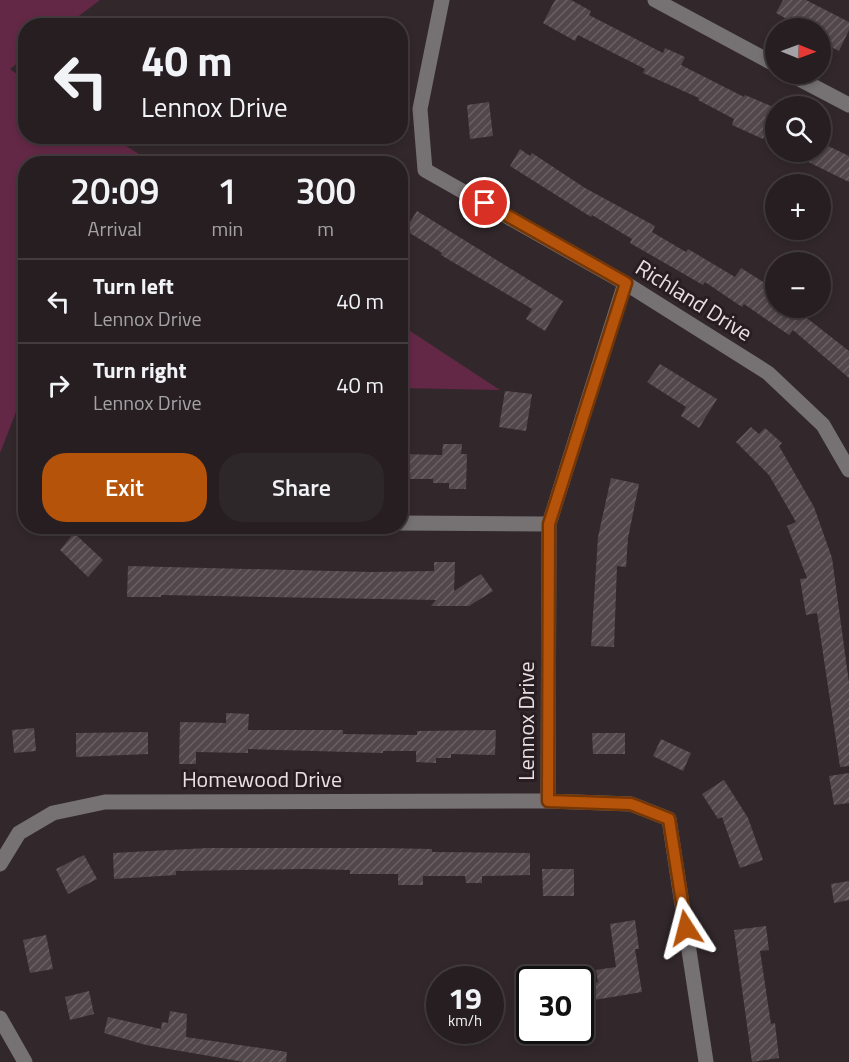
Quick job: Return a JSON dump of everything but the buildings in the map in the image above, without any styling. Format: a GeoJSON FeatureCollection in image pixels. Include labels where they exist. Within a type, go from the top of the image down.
{"type":"FeatureCollection","features":[{"type":"Feature","properties":{"kind":"street","name":"Richland Drive"},"geometry":{"type":"LineString","coordinates":[[442,0],[420,109],[425,170],[626,283],[768,373],[823,425],[849,470]]}},
{"type":"Feature","properties":{"kind":"street"},"geometry":{"type":"LineString","coordinates":[[656,0],[765,59]]}},
{"type":"Feature","properties":{"kind":"street"},"geometry":{"type":"LineString","coordinates":[[809,84],[849,105]]}},
{"type":"Feature","properties":{"kind":"street","name":"Lennox Drive"},"geometry":{"type":"LineString","coordinates":[[626,283],[549,524],[548,801],[631,804],[669,819],[706,1062]]}},
{"type":"Feature","properties":{"kind":"street"},"geometry":{"type":"LineString","coordinates":[[408,523],[549,524]]}},
{"type":"Feature","properties":{"kind":"street","name":"Homewood Drive"},"geometry":{"type":"LineString","coordinates":[[0,864],[19,833],[53,813],[105,802],[548,801]]}},
{"type":"Feature","properties":{"kind":"street"},"geometry":{"type":"LineString","coordinates":[[0,1018],[25,1062]]}},
{"type":"Feature","properties":{"kind":"shaded area"},"geometry":{"type":"Polygon","coordinates":[[[0,0],[100,0],[76,18],[18,18],[18,63],[10,69],[18,75],[18,144],[123,144],[142,156],[18,156],[18,407],[0,453],[0,0]]]}},
{"type":"Feature","properties":{"kind":"shaded area"},"geometry":{"type":"Polygon","coordinates":[[[408,330],[500,390],[408,388],[408,330]]]}},
{"type":"Feature","properties":{"kind":"route"},"geometry":{"type":"LineString","coordinates":[[485,203],[626,283],[549,524],[548,801],[631,804],[669,819],[686,928]]}}]}
